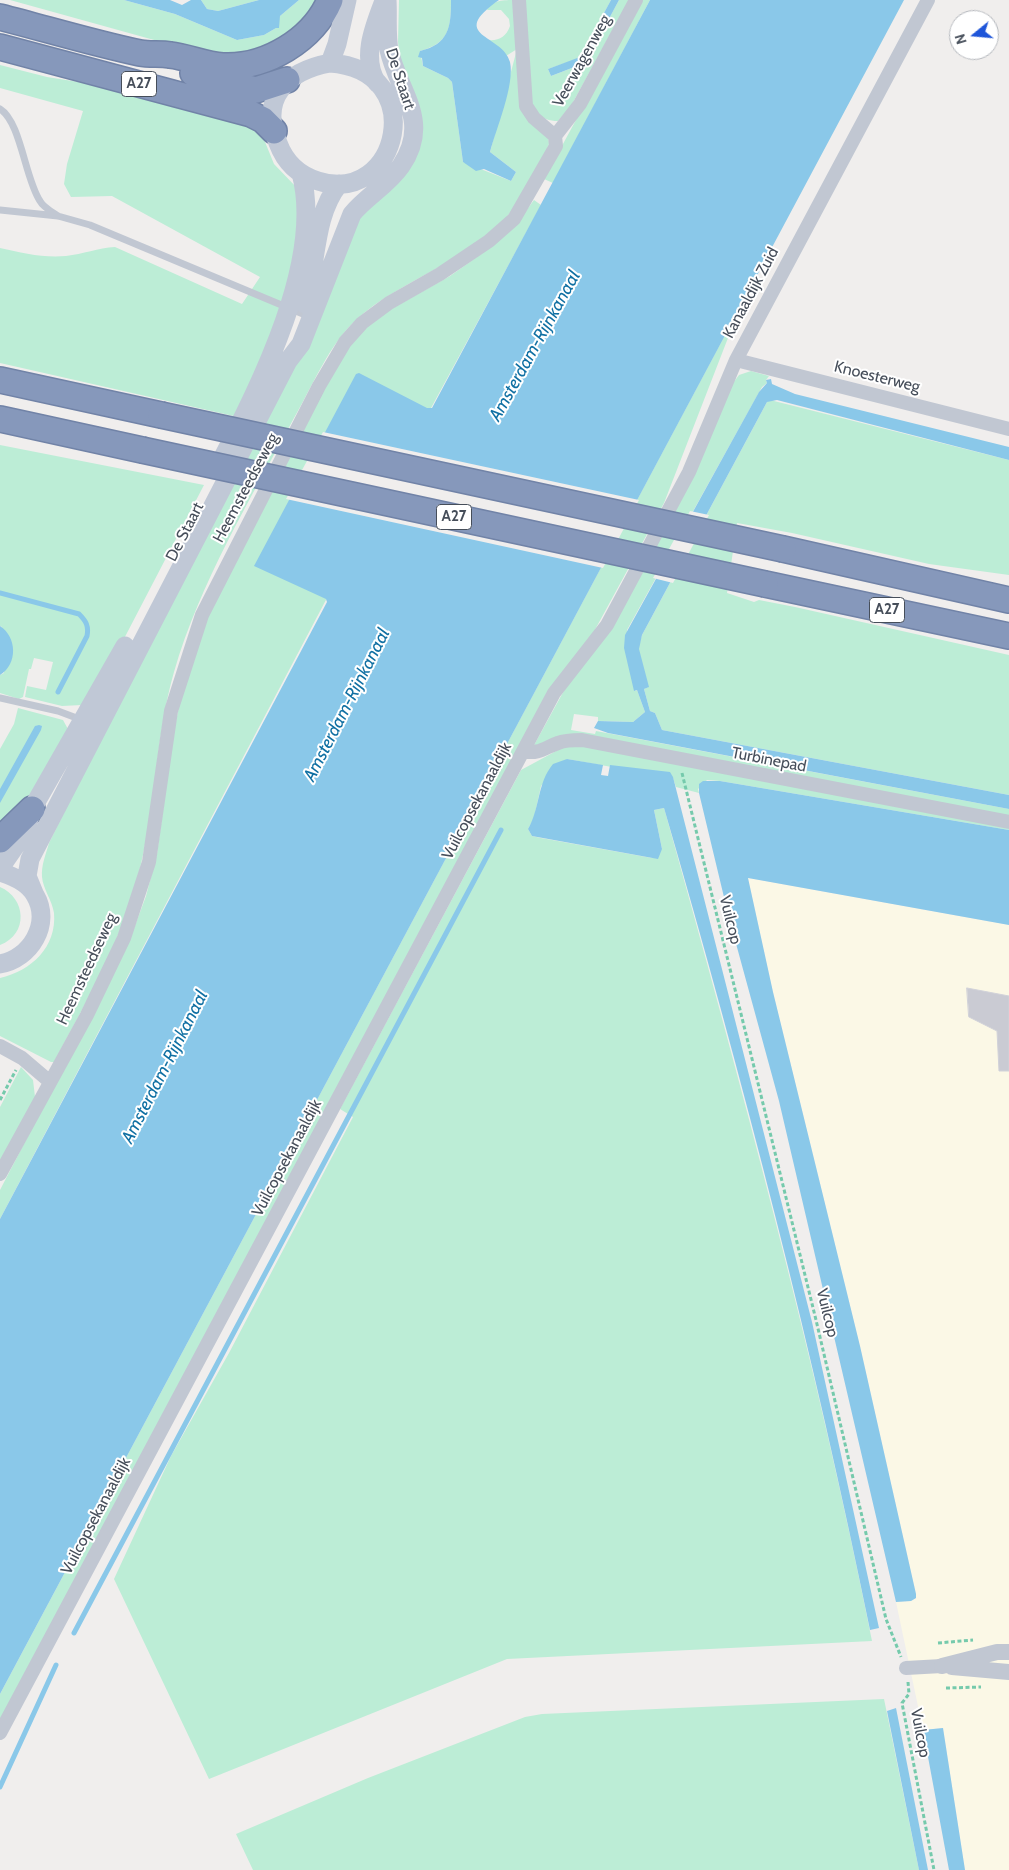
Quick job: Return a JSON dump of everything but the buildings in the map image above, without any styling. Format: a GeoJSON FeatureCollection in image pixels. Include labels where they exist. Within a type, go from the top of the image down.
{"type":"FeatureCollection","features":[{"type":"Feature","properties":{"kind":"highway"},"geometry":{"type":"LineString","coordinates":[[142,54],[169,55],[222,66],[245,64],[264,59],[276,55],[301,38],[322,15],[330,0]]}},
{"type":"Feature","properties":{"kind":"highway","name":"A27"},"geometry":{"type":"LineString","coordinates":[[0,17],[142,54],[164,65],[251,89],[262,89],[287,80]]}},
{"type":"Feature","properties":{"kind":"highway","name":"A27"},"geometry":{"type":"LineString","coordinates":[[0,47],[250,114],[263,120],[274,131]]}},
{"type":"Feature","properties":{"kind":"highway","name":"A27"},"geometry":{"type":"LineString","coordinates":[[0,380],[783,549],[1009,600]]}},
{"type":"Feature","properties":{"kind":"highway","name":"A27"},"geometry":{"type":"LineString","coordinates":[[0,419],[1009,636]]}},
{"type":"Feature","properties":{"kind":"highway"},"geometry":{"type":"LineString","coordinates":[[0,840],[32,809]]}},
{"type":"Feature","properties":{"kind":"main road"},"geometry":{"type":"LineString","coordinates":[[330,63],[337,44],[347,0]]}},
{"type":"Feature","properties":{"kind":"main road","name":"De Staart"},"geometry":{"type":"LineString","coordinates":[[377,83],[369,67],[370,54],[376,22],[386,0]]}},
{"type":"Feature","properties":{"kind":"main road","name":"De Staart"},"geometry":{"type":"LineString","coordinates":[[0,964],[17,959],[33,943],[41,920],[41,910],[27,876],[30,859],[288,361],[301,344],[352,214],[362,202],[396,172],[408,152],[413,138],[412,112],[389,49],[386,0]]}},
{"type":"Feature","properties":{"kind":"main road"},"geometry":{"type":"LineString","coordinates":[[330,63],[354,69],[377,83],[390,103],[394,121],[390,147],[372,170],[352,182],[339,184],[316,181],[300,173],[289,164],[274,131],[272,113],[287,80],[305,70],[330,63]]}},
{"type":"Feature","properties":{"kind":"main road","name":"De Staart"},"geometry":{"type":"LineString","coordinates":[[288,361],[306,226],[306,193],[300,173]]}},
{"type":"Feature","properties":{"kind":"main road","name":"De Staart"},"geometry":{"type":"LineString","coordinates":[[0,870],[25,832],[32,809],[139,619],[252,400],[272,356],[312,282],[324,209],[330,195],[339,184]]}},
{"type":"Feature","properties":{"kind":"main road"},"geometry":{"type":"LineString","coordinates":[[0,870],[22,882],[34,893]]}},
{"type":"Feature","properties":{"kind":"street"},"geometry":{"type":"LineString","coordinates":[[519,0],[526,106],[534,118],[555,136]]}},
{"type":"Feature","properties":{"kind":"street","name":"Veerwagenweg"},"geometry":{"type":"LineString","coordinates":[[555,136],[580,104],[636,0]]}},
{"type":"Feature","properties":{"kind":"street","name":"Kanaaldijk Zuid"},"geometry":{"type":"LineString","coordinates":[[616,608],[689,472],[736,360],[928,0]]}},
{"type":"Feature","properties":{"kind":"street","name":"Heemsteedseweg"},"geometry":{"type":"LineString","coordinates":[[0,1174],[49,1081],[87,1015],[124,938],[149,862],[171,711],[202,615],[319,386],[345,342],[362,323],[388,303],[440,274],[489,241],[514,219],[556,146],[555,136]]}},
{"type":"Feature","properties":{"kind":"street","name":"Knoesterweg"},"geometry":{"type":"LineString","coordinates":[[736,360],[1009,429]]}},
{"type":"Feature","properties":{"kind":"street","name":"Vuilcopsekanaaldijk"},"geometry":{"type":"LineString","coordinates":[[0,1733],[554,694],[599,636],[616,608]]}},
{"type":"Feature","properties":{"kind":"street","name":"Turbinepad"},"geometry":{"type":"LineString","coordinates":[[524,751],[531,753],[558,742],[582,740],[1009,822]]}},
{"type":"Feature","properties":{"kind":"street"},"geometry":{"type":"LineString","coordinates":[[0,1046],[22,1058],[49,1081]]}},
{"type":"Feature","properties":{"kind":"street"},"geometry":{"type":"LineString","coordinates":[[942,1666],[997,1652],[1009,1652]]}},
{"type":"Feature","properties":{"kind":"street"},"geometry":{"type":"LineString","coordinates":[[906,1668],[942,1666],[1009,1672]]}},
{"type":"Feature","properties":{"kind":"lane"},"geometry":{"type":"LineString","coordinates":[[0,109],[3,110],[16,135],[32,187],[40,203],[58,216]]}},
{"type":"Feature","properties":{"kind":"lane"},"geometry":{"type":"LineString","coordinates":[[0,210],[58,216],[128,240],[296,312]]}},
{"type":"Feature","properties":{"kind":"lane"},"geometry":{"type":"LineString","coordinates":[[0,698],[58,711],[82,720]]}},
{"type":"Feature","properties":{"kind":"path","name":"Vuilcop"},"geometry":{"type":"LineString","coordinates":[[679,760],[816,1320],[886,1618],[906,1668],[909,1694],[902,1703],[934,1870]]}},
{"type":"Feature","properties":{"kind":"path"},"geometry":{"type":"LineString","coordinates":[[0,1100],[12,1078]]}},
{"type":"Feature","properties":{"kind":"path"},"geometry":{"type":"LineString","coordinates":[[946,1688],[983,1687]]}},
{"type":"Feature","properties":{"kind":"shaded area"},"geometry":{"type":"Polygon","coordinates":[[[748,878],[1009,925],[1009,1870],[965,1870],[943,1728],[923,1730],[896,1602],[911,1601],[916,1598],[916,1594],[860,1346],[773,992],[748,878]]]}},
{"type":"Feature","properties":{"kind":"green space"},"geometry":{"type":"Polygon","coordinates":[[[10,0],[124,0],[175,14],[237,40],[264,35],[276,28],[280,16],[299,0],[324,0],[316,13],[272,48],[219,58],[10,0]]]}},
{"type":"Feature","properties":{"kind":"green space"},"geometry":{"type":"Polygon","coordinates":[[[201,0],[259,0],[218,11],[207,9],[201,0]]]}},
{"type":"Feature","properties":{"kind":"green space"},"geometry":{"type":"Polygon","coordinates":[[[399,0],[451,0],[447,33],[438,43],[420,51],[423,66],[448,78],[452,82],[463,162],[511,181],[516,172],[490,152],[517,49],[506,56],[488,40],[502,38],[510,26],[509,19],[501,10],[487,10],[495,2],[515,0],[522,111],[546,135],[549,144],[522,196],[501,223],[463,253],[388,296],[365,312],[338,340],[315,379],[227,542],[185,639],[174,672],[163,720],[146,840],[134,890],[104,966],[54,1062],[51,1062],[0,1036],[0,978],[22,970],[40,956],[46,947],[54,925],[53,908],[42,877],[43,864],[49,843],[351,227],[410,163],[398,42],[399,0]]]}},
{"type":"Feature","properties":{"kind":"green space"},"geometry":{"type":"Polygon","coordinates":[[[524,0],[611,0],[580,58],[548,69],[551,76],[587,60],[619,0],[629,0],[571,106],[558,121],[542,117],[536,111],[529,96],[524,0]]]}},
{"type":"Feature","properties":{"kind":"green space"},"geometry":{"type":"Polygon","coordinates":[[[641,0],[650,0],[553,183],[544,179],[641,0]]]}},
{"type":"Feature","properties":{"kind":"green space"},"geometry":{"type":"Polygon","coordinates":[[[0,65],[47,77],[123,89],[252,125],[263,137],[274,164],[298,189],[303,208],[281,318],[238,417],[0,363],[0,248],[33,255],[57,256],[115,247],[242,304],[260,277],[112,196],[71,197],[64,184],[67,164],[83,111],[0,88],[0,65]]]}},
{"type":"Feature","properties":{"kind":"green space"},"geometry":{"type":"Polygon","coordinates":[[[534,200],[541,205],[431,408],[427,408],[0,1219],[0,1190],[130,939],[146,896],[157,854],[173,736],[181,697],[202,627],[346,347],[377,317],[450,276],[491,247],[517,223],[534,200]]]}},
{"type":"Feature","properties":{"kind":"green space"},"geometry":{"type":"Polygon","coordinates":[[[740,307],[664,503],[0,1722],[0,1694],[740,307]]]}},
{"type":"Feature","properties":{"kind":"green space"},"geometry":{"type":"Polygon","coordinates":[[[751,371],[769,376],[766,380],[767,383],[762,387],[627,630],[635,691],[637,690],[645,712],[633,722],[598,721],[598,717],[574,714],[571,730],[595,734],[596,731],[1009,809],[1009,830],[720,781],[707,780],[698,789],[699,793],[676,787],[673,778],[567,759],[541,786],[534,818],[528,829],[532,836],[652,858],[662,849],[654,810],[664,808],[749,1119],[802,1327],[827,1431],[872,1641],[507,1659],[209,1779],[114,1579],[171,1456],[229,1353],[353,1117],[340,1109],[521,770],[558,750],[533,747],[733,383],[739,375],[751,371]]]}},
{"type":"Feature","properties":{"kind":"green space"},"geometry":{"type":"Polygon","coordinates":[[[770,400],[1009,460],[1009,575],[929,564],[792,533],[737,523],[727,593],[754,602],[759,600],[795,607],[1009,655],[1009,795],[662,730],[655,713],[650,711],[644,689],[648,687],[638,649],[642,635],[767,402],[770,400]]]}},
{"type":"Feature","properties":{"kind":"green space"},"geometry":{"type":"Polygon","coordinates":[[[0,445],[204,485],[115,656],[82,705],[62,706],[25,697],[27,686],[46,690],[53,662],[34,658],[31,669],[29,669],[23,697],[19,699],[0,693],[0,675],[4,673],[2,627],[0,626],[0,445]]]}},
{"type":"Feature","properties":{"kind":"green space"},"geometry":{"type":"Polygon","coordinates":[[[18,708],[63,720],[69,731],[26,803],[0,831],[0,749],[14,724],[18,708]]]}},
{"type":"Feature","properties":{"kind":"green space"},"geometry":{"type":"Polygon","coordinates":[[[0,887],[9,892],[15,899],[21,916],[20,925],[16,933],[0,945],[0,887]]]}},
{"type":"Feature","properties":{"kind":"green space"},"geometry":{"type":"Polygon","coordinates":[[[21,1067],[33,1080],[35,1097],[0,1162],[0,1107],[21,1067]]]}},
{"type":"Feature","properties":{"kind":"green space"},"geometry":{"type":"Polygon","coordinates":[[[884,1699],[919,1870],[253,1870],[236,1834],[368,1778],[525,1717],[542,1714],[884,1699]]]}},
{"type":"Feature","properties":{"kind":"water"},"geometry":{"type":"Polygon","coordinates":[[[124,0],[170,0],[182,5],[191,0],[201,0],[207,9],[218,11],[259,0],[299,0],[280,16],[279,28],[264,35],[237,40],[175,14],[124,0]]]}},
{"type":"Feature","properties":{"kind":"water"},"geometry":{"type":"Polygon","coordinates":[[[451,0],[499,0],[484,12],[477,21],[477,28],[505,53],[510,62],[510,83],[490,152],[516,172],[511,181],[484,169],[476,171],[463,162],[452,82],[448,78],[423,66],[422,58],[418,57],[420,51],[430,48],[443,39],[449,26],[451,0]]]}},
{"type":"Feature","properties":{"kind":"water"},"geometry":{"type":"Polygon","coordinates":[[[611,0],[619,0],[587,60],[551,76],[548,69],[580,57],[611,0]]]}},
{"type":"Feature","properties":{"kind":"water","name":"Amsterdam-Rijnkanaal"},"geometry":{"type":"Polygon","coordinates":[[[650,0],[904,0],[0,1694],[0,1219],[327,602],[326,599],[254,566],[356,374],[359,373],[427,408],[432,408],[650,0]]]}},
{"type":"Feature","properties":{"kind":"water"},"geometry":{"type":"Polygon","coordinates":[[[771,379],[772,384],[795,394],[1009,447],[1009,460],[777,400],[767,402],[642,635],[639,649],[649,687],[644,689],[650,711],[655,713],[662,730],[1009,795],[1009,809],[608,733],[594,728],[598,721],[633,722],[645,712],[637,690],[634,691],[624,648],[625,635],[759,392],[767,383],[766,380],[771,379]]]}},
{"type":"Feature","properties":{"kind":"water"},"geometry":{"type":"Polygon","coordinates":[[[0,626],[10,637],[13,651],[10,664],[0,675],[0,626]]]}},
{"type":"Feature","properties":{"kind":"water"},"geometry":{"type":"Polygon","coordinates":[[[35,726],[42,726],[41,730],[0,803],[0,789],[35,726]]]}},
{"type":"Feature","properties":{"kind":"water"},"geometry":{"type":"Polygon","coordinates":[[[567,759],[603,765],[601,775],[608,776],[610,765],[670,772],[673,777],[812,1322],[879,1628],[870,1630],[825,1423],[776,1217],[722,1012],[664,808],[654,810],[662,849],[658,859],[532,836],[528,829],[535,813],[544,779],[553,764],[567,759]]]}},
{"type":"Feature","properties":{"kind":"water"},"geometry":{"type":"Polygon","coordinates":[[[703,781],[720,781],[1009,830],[1009,925],[748,878],[773,992],[860,1346],[916,1594],[916,1598],[911,1601],[896,1602],[779,1101],[729,918],[699,793],[699,784],[703,781]]]}},
{"type":"Feature","properties":{"kind":"water"},"geometry":{"type":"Polygon","coordinates":[[[896,1708],[928,1870],[919,1870],[887,1711],[896,1708]]]}},
{"type":"Feature","properties":{"kind":"water"},"geometry":{"type":"Polygon","coordinates":[[[943,1728],[965,1870],[949,1870],[923,1730],[943,1728]]]}},
{"type":"Feature","properties":{"kind":"pier"},"geometry":{"type":"Polygon","coordinates":[[[323,432],[639,500],[603,568],[286,499],[323,432]]]}},
{"type":"Feature","properties":{"kind":"pier"},"geometry":{"type":"Polygon","coordinates":[[[690,511],[709,515],[673,583],[653,578],[690,511]]]}},
{"type":"Feature","properties":{"kind":"waterway"},"geometry":{"type":"LineString","coordinates":[[0,593],[79,614],[85,621],[88,629],[87,636],[58,692]]}},
{"type":"Feature","properties":{"kind":"waterway"},"geometry":{"type":"LineString","coordinates":[[74,1633],[501,830]]}},
{"type":"Feature","properties":{"kind":"waterway"},"geometry":{"type":"LineString","coordinates":[[0,1787],[56,1665]]}}]}
